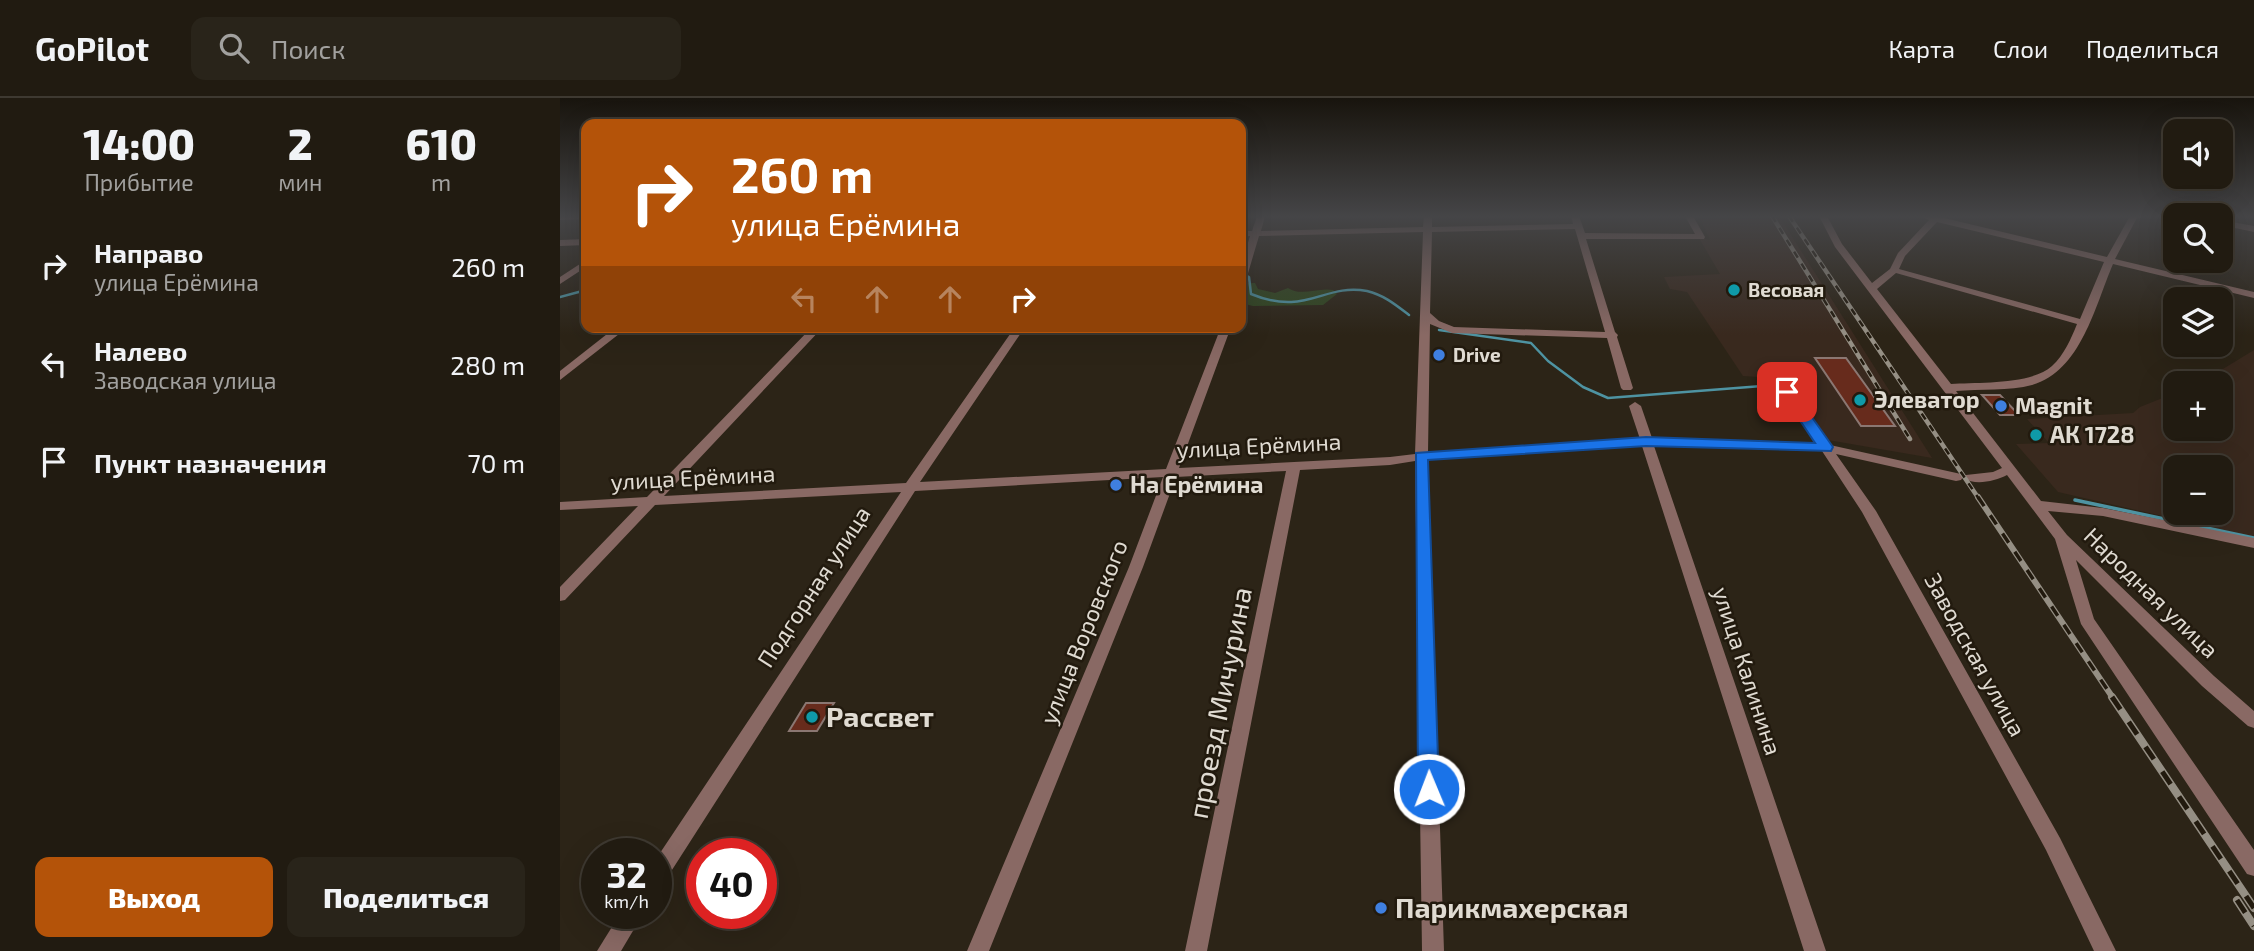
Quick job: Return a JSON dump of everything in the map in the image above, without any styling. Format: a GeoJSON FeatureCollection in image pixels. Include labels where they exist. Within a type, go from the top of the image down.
{"type":"FeatureCollection","features":[{"type":"Feature","properties":{"kind":"street"},"geometry":{"type":"LineString","coordinates":[[1427,256],[1421,456],[1433,951]]}},
{"type":"Feature","properties":{"kind":"street"},"geometry":{"type":"LineString","coordinates":[[1588,256],[1627,388]]}},
{"type":"Feature","properties":{"kind":"street","name":"Народная улица"},"geometry":{"type":"LineString","coordinates":[[1848,256],[2062,538],[2208,681],[2254,721]]}},
{"type":"Feature","properties":{"kind":"street"},"geometry":{"type":"LineString","coordinates":[[1873,287],[1894,270],[1901,256]]}},
{"type":"Feature","properties":{"kind":"street"},"geometry":{"type":"LineString","coordinates":[[2093,256],[2254,295]]}},
{"type":"Feature","properties":{"kind":"street"},"geometry":{"type":"LineString","coordinates":[[1947,388],[2029,382],[2055,370],[2073,347],[2112,256]]}},
{"type":"Feature","properties":{"kind":"street"},"geometry":{"type":"LineString","coordinates":[[560,281],[581,266]]}},
{"type":"Feature","properties":{"kind":"street"},"geometry":{"type":"LineString","coordinates":[[1894,270],[2084,323]]}},
{"type":"Feature","properties":{"kind":"street"},"geometry":{"type":"LineString","coordinates":[[1425,314],[1435,323],[1452,330],[1613,335]]}},
{"type":"Feature","properties":{"kind":"street"},"geometry":{"type":"LineString","coordinates":[[560,377],[615,333]]}},
{"type":"Feature","properties":{"kind":"street"},"geometry":{"type":"LineString","coordinates":[[560,596],[812,333]]}},
{"type":"Feature","properties":{"kind":"street","name":"Подгорная улица"},"geometry":{"type":"LineString","coordinates":[[672,852],[911,486],[1016,333]]}},
{"type":"Feature","properties":{"kind":"street","name":"улица Воровского"},"geometry":{"type":"LineString","coordinates":[[978,951],[1172,471],[1224,333]]}},
{"type":"Feature","properties":{"kind":"street","name":"Заводская улица"},"geometry":{"type":"LineString","coordinates":[[1787,392],[1876,523],[2053,844],[2105,951]]}},
{"type":"Feature","properties":{"kind":"street","name":"улица Калинина"},"geometry":{"type":"LineString","coordinates":[[1634,406],[1815,951]]}},
{"type":"Feature","properties":{"kind":"street","name":"улица Ерёмина"},"geometry":{"type":"LineString","coordinates":[[560,506],[1390,461],[1421,456],[1646,442],[1826,447],[1956,477]]}},
{"type":"Feature","properties":{"kind":"street","name":"проезд Мичурина"},"geometry":{"type":"LineString","coordinates":[[1196,951],[1294,465]]}},
{"type":"Feature","properties":{"kind":"street"},"geometry":{"type":"LineString","coordinates":[[1971,478],[1995,476],[2009,470]]}},
{"type":"Feature","properties":{"kind":"street"},"geometry":{"type":"LineString","coordinates":[[2035,505],[2103,512],[2254,543]]}},
{"type":"Feature","properties":{"kind":"street","name":"Народная улица"},"geometry":{"type":"LineString","coordinates":[[2062,538],[2087,620],[2254,867]]}},
{"type":"Feature","properties":{"kind":"street"},"geometry":{"type":"LineString","coordinates":[[608,951],[622,929]]}},
{"type":"Feature","properties":{"kind":"shaded area"},"geometry":{"type":"Polygon","coordinates":[[[1709,256],[1804,256],[1932,458],[1828,440],[1788,379],[1743,376],[1687,292],[1670,289],[1664,277],[1720,274],[1709,256]]]}},
{"type":"Feature","properties":{"kind":"shaded area"},"geometry":{"type":"Polygon","coordinates":[[[2254,350],[2254,537],[2202,525],[2233,525],[2233,455],[2163,455],[2163,516],[2058,492],[2016,444],[2049,443],[2027,419],[2133,413],[2140,407],[2163,398],[2163,441],[2233,441],[2233,371],[2220,371],[2254,350]]]}},
{"type":"Feature","properties":{"kind":"green space"},"geometry":{"type":"Polygon","coordinates":[[[1246,283],[1255,283],[1258,289],[1275,293],[1288,288],[1298,292],[1333,290],[1337,294],[1323,305],[1246,304],[1246,283]]]}},
{"type":"Feature","properties":{"kind":"building","name":"Элеватор"},"geometry":{"type":"Polygon","coordinates":[[[1815,358],[1846,358],[1895,426],[1861,426],[1815,358]]]}},
{"type":"Feature","properties":{"kind":"building","name":"Magnit"},"geometry":{"type":"Polygon","coordinates":[[[1982,395],[2000,395],[2019,415],[2000,415],[1982,395]]]}},
{"type":"Feature","properties":{"kind":"building","name":"Рассвет"},"geometry":{"type":"Polygon","coordinates":[[[806,703],[834,703],[817,731],[789,731],[806,703]]]}},
{"type":"Feature","properties":{"kind":"waterway"},"geometry":{"type":"LineString","coordinates":[[1246,276],[1249,277],[1251,294],[1270,300],[1301,301],[1338,291],[1367,291],[1384,298],[1409,315]]}},
{"type":"Feature","properties":{"kind":"waterway"},"geometry":{"type":"LineString","coordinates":[[560,297],[581,291]]}},
{"type":"Feature","properties":{"kind":"waterway"},"geometry":{"type":"LineString","coordinates":[[1439,330],[1531,343],[1548,361],[1583,387],[1608,398],[1775,385]]}},
{"type":"Feature","properties":{"kind":"waterway"},"geometry":{"type":"LineString","coordinates":[[2075,500],[2254,538]]}},
{"type":"Feature","properties":{"kind":"railway"},"geometry":{"type":"LineString","coordinates":[[1797,256],[1910,439]]}},
{"type":"Feature","properties":{"kind":"railway"},"geometry":{"type":"LineString","coordinates":[[1816,256],[1979,499]]}},
{"type":"Feature","properties":{"kind":"railway"},"geometry":{"type":"LineString","coordinates":[[1978,497],[2113,698]]}},
{"type":"Feature","properties":{"kind":"railway"},"geometry":{"type":"LineString","coordinates":[[2112,697],[2254,908]]}},
{"type":"Feature","properties":{"kind":"railway"},"geometry":{"type":"LineString","coordinates":[[2237,900],[2254,926]]}},
{"type":"Feature","properties":{"kind":"place","name":"Весовая"},"geometry":{"type":"Point","coordinates":[1734,290]}},
{"type":"Feature","properties":{"kind":"place","name":"Drive"},"geometry":{"type":"Point","coordinates":[1439,355]}},
{"type":"Feature","properties":{"kind":"place","name":"Элеватор"},"geometry":{"type":"Point","coordinates":[1860,400]}},
{"type":"Feature","properties":{"kind":"place","name":"Magnit"},"geometry":{"type":"Point","coordinates":[2001,406]}},
{"type":"Feature","properties":{"kind":"place","name":"АК 1728"},"geometry":{"type":"Point","coordinates":[2036,435]}},
{"type":"Feature","properties":{"kind":"place","name":"На Ерёмина"},"geometry":{"type":"Point","coordinates":[1116,485]}},
{"type":"Feature","properties":{"kind":"place","name":"Рассвет"},"geometry":{"type":"Point","coordinates":[812,717]}},
{"type":"Feature","properties":{"kind":"place","name":"Парикмахерская"},"geometry":{"type":"Point","coordinates":[1381,908]}},
{"type":"Feature","properties":{"kind":"route"},"geometry":{"type":"LineString","coordinates":[[1429,789],[1421,456],[1479,450],[1646,442],[1826,447],[1787,392]]}}]}
